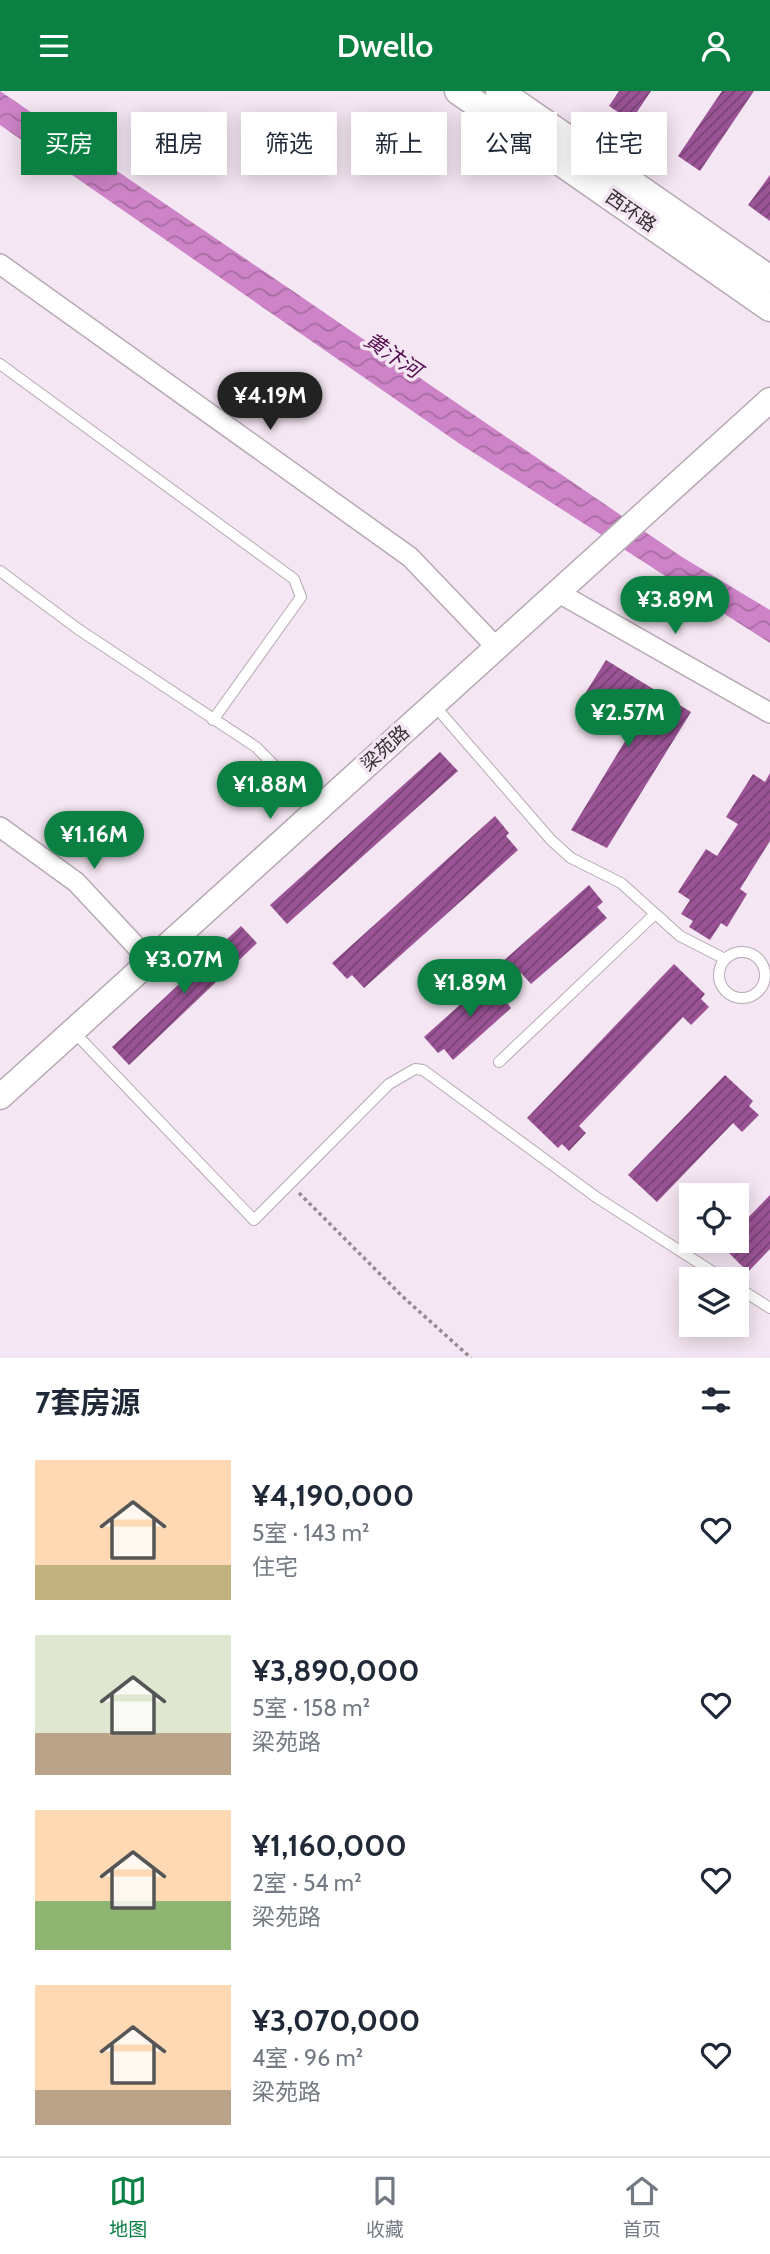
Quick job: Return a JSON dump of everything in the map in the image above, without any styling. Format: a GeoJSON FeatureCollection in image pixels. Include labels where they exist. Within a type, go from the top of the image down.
{"type":"FeatureCollection","features":[{"type":"Feature","properties":{"kind":"main road","name":"西环路"},"geometry":{"type":"LineString","coordinates":[[458,91],[770,308]]}},
{"type":"Feature","properties":{"kind":"main road","name":"西环路"},"geometry":{"type":"LineString","coordinates":[[499,91],[770,279]]}},
{"type":"Feature","properties":{"kind":"street"},"geometry":{"type":"LineString","coordinates":[[0,264],[410,557],[498,648]]}},
{"type":"Feature","properties":{"kind":"street","name":"梁苑路"},"geometry":{"type":"LineString","coordinates":[[0,1097],[149,960],[566,588],[770,400]]}},
{"type":"Feature","properties":{"kind":"street"},"geometry":{"type":"LineString","coordinates":[[566,588],[770,713]]}},
{"type":"Feature","properties":{"kind":"street"},"geometry":{"type":"LineString","coordinates":[[0,827],[76,882],[149,960]]}},
{"type":"Feature","properties":{"kind":"lane"},"geometry":{"type":"LineString","coordinates":[[0,364],[294,579],[300,587],[301,597],[213,720]]}},
{"type":"Feature","properties":{"kind":"lane"},"geometry":{"type":"LineString","coordinates":[[0,571],[78,629],[213,720],[240,735],[276,764],[318,809]]}},
{"type":"Feature","properties":{"kind":"lane"},"geometry":{"type":"LineString","coordinates":[[433,705],[551,840],[571,858],[621,883],[680,936],[725,959]]}},
{"type":"Feature","properties":{"kind":"lane"},"geometry":{"type":"LineString","coordinates":[[499,1062],[655,914]]}},
{"type":"Feature","properties":{"kind":"lane"},"geometry":{"type":"LineString","coordinates":[[740,952],[756,956],[765,969],[767,987],[752,997],[737,998],[730,995],[720,983],[719,975],[725,959],[740,952]]}},
{"type":"Feature","properties":{"kind":"lane"},"geometry":{"type":"LineString","coordinates":[[72,1030],[254,1220],[389,1084],[415,1069],[423,1070],[596,1197],[705,1267]]}},
{"type":"Feature","properties":{"kind":"lane"},"geometry":{"type":"LineString","coordinates":[[749,1295],[770,1308]]}},
{"type":"Feature","properties":{"kind":"path"},"geometry":{"type":"LineString","coordinates":[[290,1184],[402,1296],[471,1358]]}},
{"type":"Feature","properties":{"kind":"water"},"geometry":{"type":"Polygon","coordinates":[[[0,91],[31,112],[21,112],[21,140],[0,125],[0,91]]]}},
{"type":"Feature","properties":{"kind":"water"},"geometry":{"type":"Polygon","coordinates":[[[117,171],[682,557],[770,610],[770,643],[460,444],[72,175],[117,175],[117,171]]]}},
{"type":"Feature","properties":{"kind":"building"},"geometry":{"type":"Polygon","coordinates":[[[619,91],[651,91],[637,112],[618,112],[609,106],[619,91]]]}},
{"type":"Feature","properties":{"kind":"building"},"geometry":{"type":"Polygon","coordinates":[[[722,91],[754,91],[700,171],[678,156],[722,91]]]}},
{"type":"Feature","properties":{"kind":"building"},"geometry":{"type":"Polygon","coordinates":[[[770,175],[770,221],[748,205],[770,175]]]}},
{"type":"Feature","properties":{"kind":"building"},"geometry":{"type":"Polygon","coordinates":[[[606,660],[691,712],[607,848],[571,830],[638,720],[614,706],[610,714],[583,697],[606,660]]]}},
{"type":"Feature","properties":{"kind":"building"},"geometry":{"type":"Polygon","coordinates":[[[440,752],[458,771],[287,924],[270,905],[440,752]]]}},
{"type":"Feature","properties":{"kind":"building"},"geometry":{"type":"Polygon","coordinates":[[[770,773],[770,841],[740,889],[747,894],[727,927],[721,923],[710,940],[689,927],[693,921],[681,914],[690,900],[678,892],[706,849],[717,856],[738,824],[726,817],[753,774],[765,782],[770,773]]]}},
{"type":"Feature","properties":{"kind":"building"},"geometry":{"type":"Polygon","coordinates":[[[495,816],[518,850],[364,988],[352,975],[347,979],[332,963],[495,816]]]}},
{"type":"Feature","properties":{"kind":"building"},"geometry":{"type":"Polygon","coordinates":[[[589,885],[603,902],[597,907],[607,918],[531,984],[521,973],[516,977],[502,962],[589,885]]]}},
{"type":"Feature","properties":{"kind":"building"},"geometry":{"type":"Polygon","coordinates":[[[241,926],[257,943],[129,1065],[112,1047],[241,926]]]}},
{"type":"Feature","properties":{"kind":"building"},"geometry":{"type":"Polygon","coordinates":[[[674,964],[705,994],[701,999],[709,1007],[691,1025],[683,1017],[579,1126],[586,1133],[569,1151],[562,1144],[558,1148],[527,1118],[674,964]]]}},
{"type":"Feature","properties":{"kind":"building"},"geometry":{"type":"Polygon","coordinates":[[[493,975],[508,991],[502,997],[511,1008],[453,1060],[444,1049],[438,1053],[424,1037],[493,975]]]}},
{"type":"Feature","properties":{"kind":"building"},"geometry":{"type":"Polygon","coordinates":[[[725,1075],[753,1101],[749,1106],[759,1115],[742,1132],[733,1123],[657,1202],[628,1175],[725,1075]]]}},
{"type":"Feature","properties":{"kind":"building"},"geometry":{"type":"Polygon","coordinates":[[[770,1195],[770,1249],[749,1271],[749,1267],[743,1267],[729,1253],[749,1253],[749,1217],[770,1195]]]}},
{"type":"Feature","properties":{"kind":"water label","name":"黄汴河"},"geometry":{"type":"Point","coordinates":[393,355]}}]}
